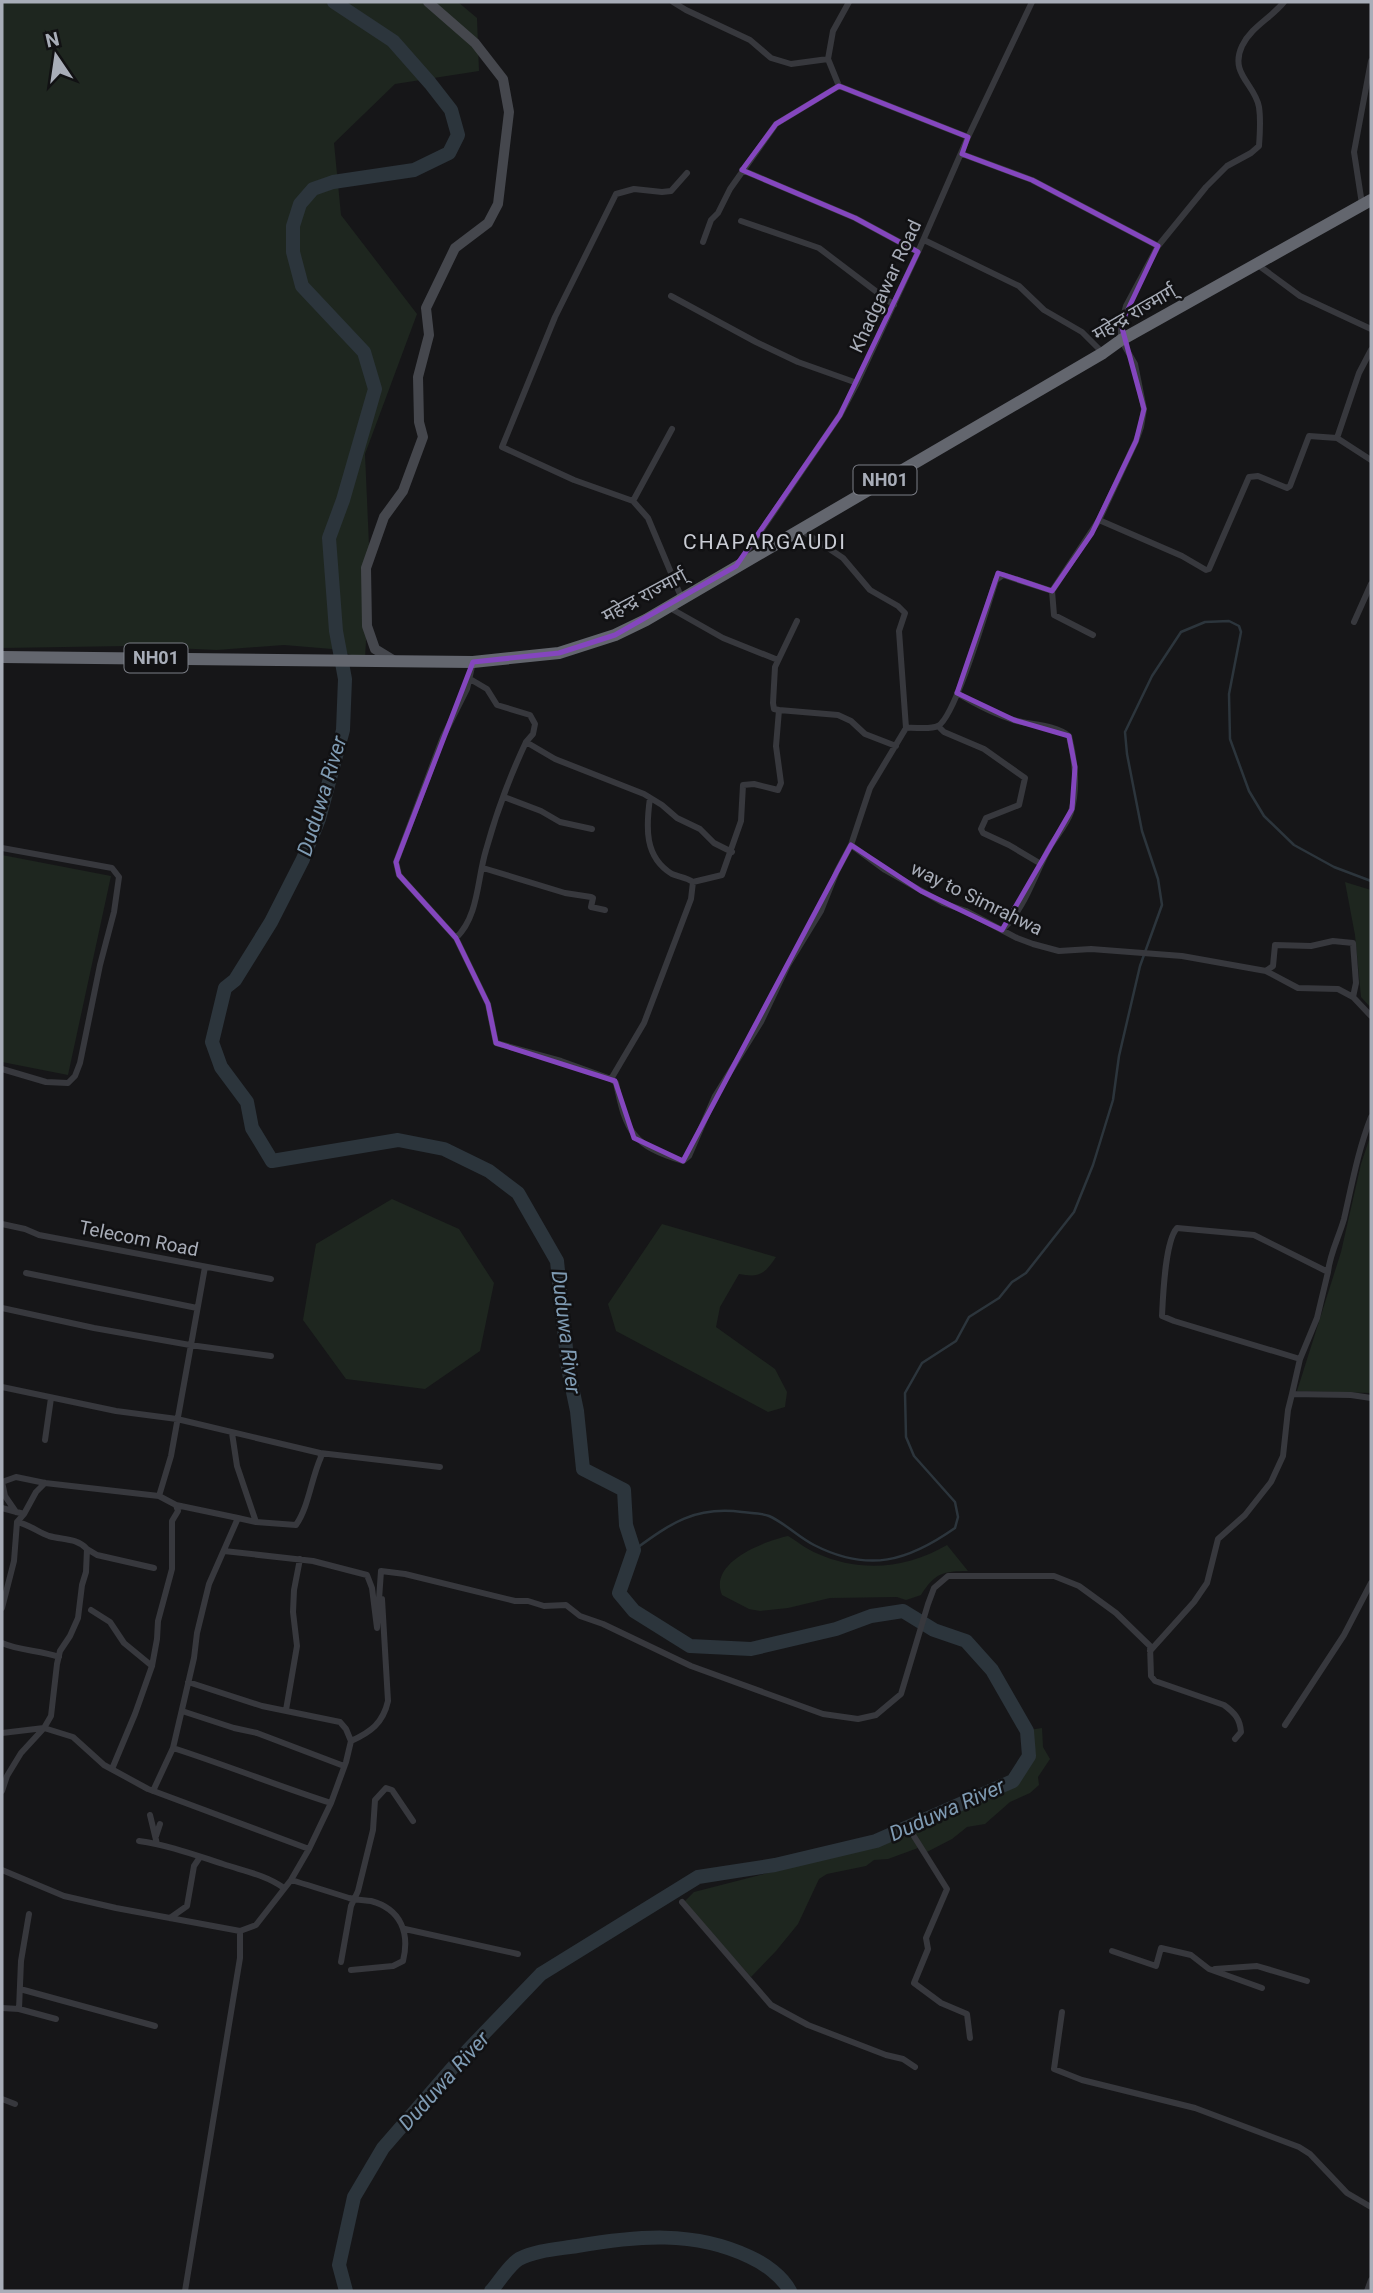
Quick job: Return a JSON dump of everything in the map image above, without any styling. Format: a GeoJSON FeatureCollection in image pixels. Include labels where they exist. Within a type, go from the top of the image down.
{"type":"FeatureCollection","features":[{"type":"Feature","properties":{"kind":"highway","name":"महेन्द्र राज्मार्ग्"},"geometry":{"type":"LineString","coordinates":[[2,657],[473,662],[559,653],[615,635],[669,607],[1121,340],[1367,202]]}},
{"type":"Feature","properties":{"kind":"street"},"geometry":{"type":"LineString","coordinates":[[393,660],[375,649],[367,626],[366,569],[384,517],[402,491],[423,437],[419,422],[418,377],[429,335],[426,307],[455,248],[488,223],[498,204],[509,112],[503,79],[475,43],[428,2]]}},
{"type":"Feature","properties":{"kind":"street"},"geometry":{"type":"LineString","coordinates":[[673,2],[750,40],[771,58],[791,64],[828,59]]}},
{"type":"Feature","properties":{"kind":"street"},"geometry":{"type":"LineString","coordinates":[[849,2],[833,31],[828,59],[839,86],[968,137]]}},
{"type":"Feature","properties":{"kind":"street","name":"Khadgawar Road"},"geometry":{"type":"LineString","coordinates":[[736,566],[840,415],[857,383],[1032,2]]}},
{"type":"Feature","properties":{"kind":"street"},"geometry":{"type":"LineString","coordinates":[[1093,635],[1054,615],[1052,592],[1099,520],[1136,441],[1144,409],[1135,364],[1121,340],[1121,324],[1126,306],[1158,246],[1206,187],[1227,166],[1259,146],[1259,104],[1238,69],[1241,47],[1252,31],[1284,2]]}},
{"type":"Feature","properties":{"kind":"street"},"geometry":{"type":"LineString","coordinates":[[1367,202],[1353,152],[1371,61]]}},
{"type":"Feature","properties":{"kind":"street"},"geometry":{"type":"LineString","coordinates":[[703,242],[711,220],[719,213],[742,170],[776,124],[839,86]]}},
{"type":"Feature","properties":{"kind":"street"},"geometry":{"type":"LineString","coordinates":[[962,154],[1032,180],[1158,246]]}},
{"type":"Feature","properties":{"kind":"street"},"geometry":{"type":"LineString","coordinates":[[742,170],[855,218],[918,252]]}},
{"type":"Feature","properties":{"kind":"street"},"geometry":{"type":"LineString","coordinates":[[682,599],[648,518],[633,501],[574,480],[502,447],[555,317],[617,194],[634,189],[671,191],[687,173]]}},
{"type":"Feature","properties":{"kind":"street"},"geometry":{"type":"LineString","coordinates":[[741,221],[819,248],[894,305]]}},
{"type":"Feature","properties":{"kind":"street"},"geometry":{"type":"LineString","coordinates":[[924,240],[1019,286],[1044,310],[1082,332],[1103,353]]}},
{"type":"Feature","properties":{"kind":"street"},"geometry":{"type":"LineString","coordinates":[[1257,264],[1300,296],[1371,329]]}},
{"type":"Feature","properties":{"kind":"street"},"geometry":{"type":"LineString","coordinates":[[671,296],[777,352],[857,383]]}},
{"type":"Feature","properties":{"kind":"street"},"geometry":{"type":"LineString","coordinates":[[1337,438],[1359,373],[1371,350]]}},
{"type":"Feature","properties":{"kind":"street"},"geometry":{"type":"LineString","coordinates":[[633,501],[672,429]]}},
{"type":"Feature","properties":{"kind":"street"},"geometry":{"type":"LineString","coordinates":[[1099,520],[1182,556],[1206,570],[1209,569],[1249,477],[1258,476],[1287,488],[1295,475],[1309,436],[1337,438],[1371,460]]}},
{"type":"Feature","properties":{"kind":"street"},"geometry":{"type":"LineString","coordinates":[[473,662],[470,679],[425,780],[396,862],[399,875],[456,938],[488,1004],[496,1043],[561,1061],[611,1079],[616,1083],[626,1124],[634,1138],[654,1151],[683,1161],[689,1156],[715,1096],[761,1022],[788,965],[821,911],[836,871],[851,845],[870,788],[906,728],[900,631],[905,613],[870,590],[843,558],[800,529]]}},
{"type":"Feature","properties":{"kind":"street"},"geometry":{"type":"LineString","coordinates":[[906,728],[938,726],[942,723],[957,693],[998,577],[1003,575],[1052,592]]}},
{"type":"Feature","properties":{"kind":"street"},"geometry":{"type":"LineString","coordinates":[[1354,622],[1371,584]]}},
{"type":"Feature","properties":{"kind":"street"},"geometry":{"type":"LineString","coordinates":[[669,607],[723,638],[778,660]]}},
{"type":"Feature","properties":{"kind":"street"},"geometry":{"type":"LineString","coordinates":[[797,621],[775,667],[774,709],[838,715],[865,734],[896,746]]}},
{"type":"Feature","properties":{"kind":"street"},"geometry":{"type":"LineString","coordinates":[[456,938],[465,927],[475,902],[485,851],[514,766],[533,734],[535,724],[530,715],[497,705],[487,689],[470,679]]}},
{"type":"Feature","properties":{"kind":"street"},"geometry":{"type":"LineString","coordinates":[[957,693],[973,703],[1014,720],[1061,730],[1069,736],[1075,767],[1072,809],[1013,920],[1002,930]]}},
{"type":"Feature","properties":{"kind":"street"},"geometry":{"type":"LineString","coordinates":[[693,882],[722,875],[741,821],[743,785],[754,784],[778,790],[781,783],[776,746],[779,710]]}},
{"type":"Feature","properties":{"kind":"street"},"geometry":{"type":"LineString","coordinates":[[938,726],[944,732],[984,749],[1026,778],[1019,805],[1007,812],[986,818],[981,829],[983,833],[1041,864]]}},
{"type":"Feature","properties":{"kind":"street"},"geometry":{"type":"LineString","coordinates":[[526,742],[555,759],[644,794],[677,818],[700,829],[714,843],[732,852]]}},
{"type":"Feature","properties":{"kind":"street"},"geometry":{"type":"LineString","coordinates":[[504,797],[541,811],[559,822],[592,829]]}},
{"type":"Feature","properties":{"kind":"street"},"geometry":{"type":"LineString","coordinates":[[650,798],[650,853],[674,875],[685,876],[693,882]]}},
{"type":"Feature","properties":{"kind":"street","name":"way to Simrahwa"},"geometry":{"type":"LineString","coordinates":[[851,845],[903,880],[1025,941],[1059,951],[1091,948],[1097,951],[1182,956],[1266,971],[1298,988],[1339,989],[1353,997]]}},
{"type":"Feature","properties":{"kind":"street"},"geometry":{"type":"LineString","coordinates":[[2,848],[113,869],[119,877],[114,912],[75,1076],[68,1083],[46,1082],[2,1069]]}},
{"type":"Feature","properties":{"kind":"street"},"geometry":{"type":"LineString","coordinates":[[483,868],[552,889],[591,897],[591,908],[604,910]]}},
{"type":"Feature","properties":{"kind":"street"},"geometry":{"type":"LineString","coordinates":[[611,1079],[644,1023],[691,899],[693,882]]}},
{"type":"Feature","properties":{"kind":"street"},"geometry":{"type":"LineString","coordinates":[[1266,971],[1273,966],[1275,944],[1311,946],[1333,941],[1353,943],[1356,983],[1353,997],[1371,1016]]}},
{"type":"Feature","properties":{"kind":"street"},"geometry":{"type":"LineString","coordinates":[[1150,1651],[1194,1602],[1207,1583],[1218,1539],[1245,1515],[1272,1482],[1283,1456],[1288,1410],[1300,1359],[1317,1318],[1356,1162],[1371,1117]]}},
{"type":"Feature","properties":{"kind":"street","name":"Telecom Road"},"geometry":{"type":"LineString","coordinates":[[2,1224],[39,1235],[271,1279]]}},
{"type":"Feature","properties":{"kind":"street"},"geometry":{"type":"LineString","coordinates":[[1300,1359],[1162,1316],[1163,1289],[1173,1232],[1177,1228],[1254,1235],[1328,1272]]}},
{"type":"Feature","properties":{"kind":"street"},"geometry":{"type":"LineString","coordinates":[[159,1496],[171,1456],[205,1267]]}},
{"type":"Feature","properties":{"kind":"street"},"geometry":{"type":"LineString","coordinates":[[26,1273],[197,1308]]}},
{"type":"Feature","properties":{"kind":"street"},"geometry":{"type":"LineString","coordinates":[[2,1308],[94,1328],[271,1356]]}},
{"type":"Feature","properties":{"kind":"street"},"geometry":{"type":"LineString","coordinates":[[2,1387],[177,1419],[320,1454],[440,1467]]}},
{"type":"Feature","properties":{"kind":"street"},"geometry":{"type":"LineString","coordinates":[[1292,1394],[1371,1398]]}},
{"type":"Feature","properties":{"kind":"street"},"geometry":{"type":"LineString","coordinates":[[45,1440],[51,1398]]}},
{"type":"Feature","properties":{"kind":"street"},"geometry":{"type":"LineString","coordinates":[[232,1433],[237,1466],[256,1522]]}},
{"type":"Feature","properties":{"kind":"street"},"geometry":{"type":"LineString","coordinates":[[20,1513],[5,1496],[2,1482],[16,1477],[45,1483],[159,1496],[176,1505],[256,1522],[296,1525],[320,1454]]}},
{"type":"Feature","properties":{"kind":"street"},"geometry":{"type":"LineString","coordinates":[[2,1608],[14,1560],[20,1513],[45,1483]]}},
{"type":"Feature","properties":{"kind":"street"},"geometry":{"type":"LineString","coordinates":[[112,1769],[152,1665],[158,1621],[172,1569],[172,1521],[178,1511],[176,1505]]}},
{"type":"Feature","properties":{"kind":"street"},"geometry":{"type":"LineString","coordinates":[[2,1508],[20,1513]]}},
{"type":"Feature","properties":{"kind":"street"},"geometry":{"type":"LineString","coordinates":[[153,1791],[173,1748],[209,1584],[238,1518]]}},
{"type":"Feature","properties":{"kind":"street"},"geometry":{"type":"LineString","coordinates":[[17,1522],[37,1528],[46,1535],[76,1541],[97,1555],[154,1568]]}},
{"type":"Feature","properties":{"kind":"street"},"geometry":{"type":"LineString","coordinates":[[2,1791],[6,1776],[21,1753],[44,1728],[51,1716],[60,1651],[70,1636],[79,1612],[87,1549]]}},
{"type":"Feature","properties":{"kind":"street"},"geometry":{"type":"LineString","coordinates":[[223,1551],[336,1565],[367,1575],[372,1588],[377,1628],[381,1571]]}},
{"type":"Feature","properties":{"kind":"street"},"geometry":{"type":"LineString","coordinates":[[286,1710],[298,1646],[293,1612],[300,1559]]}},
{"type":"Feature","properties":{"kind":"street"},"geometry":{"type":"LineString","coordinates":[[381,1571],[405,1574],[515,1601],[544,1606],[566,1605],[580,1616],[603,1624],[691,1666],[823,1714],[859,1719],[876,1716],[901,1694],[934,1588],[948,1576],[1054,1576],[1079,1586],[1116,1613],[1150,1646],[1151,1676],[1156,1681],[1224,1705],[1233,1712],[1240,1721],[1241,1732],[1236,1739]]}},
{"type":"Feature","properties":{"kind":"street"},"geometry":{"type":"LineString","coordinates":[[351,1741],[369,1733],[376,1726],[388,1701],[381,1571]]}},
{"type":"Feature","properties":{"kind":"street"},"geometry":{"type":"LineString","coordinates":[[1285,1725],[1345,1635],[1371,1583]]}},
{"type":"Feature","properties":{"kind":"street"},"geometry":{"type":"LineString","coordinates":[[91,1610],[110,1622],[124,1643],[152,1665]]}},
{"type":"Feature","properties":{"kind":"street"},"geometry":{"type":"LineString","coordinates":[[2,1643],[59,1657]]}},
{"type":"Feature","properties":{"kind":"street"},"geometry":{"type":"LineString","coordinates":[[2,1871],[64,1896],[240,1931],[256,1925],[291,1880],[309,1849],[331,1803],[351,1741],[340,1722],[262,1706],[188,1682]]}},
{"type":"Feature","properties":{"kind":"street"},"geometry":{"type":"LineString","coordinates":[[183,1711],[257,1733],[344,1766]]}},
{"type":"Feature","properties":{"kind":"street"},"geometry":{"type":"LineString","coordinates":[[2,1733],[44,1728],[73,1737],[104,1765],[153,1791],[309,1849]]}},
{"type":"Feature","properties":{"kind":"street"},"geometry":{"type":"LineString","coordinates":[[173,1748],[331,1803]]}},
{"type":"Feature","properties":{"kind":"street"},"geometry":{"type":"LineString","coordinates":[[341,1962],[354,1899],[373,1830],[375,1800],[380,1792],[386,1788],[392,1790],[413,1821]]}},
{"type":"Feature","properties":{"kind":"street"},"geometry":{"type":"LineString","coordinates":[[150,1815],[157,1844]]}},
{"type":"Feature","properties":{"kind":"street"},"geometry":{"type":"LineString","coordinates":[[156,1836],[160,1824]]}},
{"type":"Feature","properties":{"kind":"street"},"geometry":{"type":"LineString","coordinates":[[910,1830],[947,1889],[926,1938],[928,1949],[914,1983],[941,2003],[967,2014],[970,2038]]}},
{"type":"Feature","properties":{"kind":"street"},"geometry":{"type":"LineString","coordinates":[[139,1841],[157,1844],[273,1880],[284,1888]]}},
{"type":"Feature","properties":{"kind":"street"},"geometry":{"type":"LineString","coordinates":[[170,1918],[187,1906],[194,1866],[200,1857]]}},
{"type":"Feature","properties":{"kind":"street"},"geometry":{"type":"LineString","coordinates":[[291,1880],[372,1902],[386,1909],[405,1929],[518,1954]]}},
{"type":"Feature","properties":{"kind":"street"},"geometry":{"type":"LineString","coordinates":[[682,1902],[771,2005],[808,2025],[903,2059],[915,2067]]}},
{"type":"Feature","properties":{"kind":"street"},"geometry":{"type":"LineString","coordinates":[[19,2009],[21,1961],[29,1914]]}},
{"type":"Feature","properties":{"kind":"street"},"geometry":{"type":"LineString","coordinates":[[351,1970],[393,1966],[403,1961],[405,1929]]}},
{"type":"Feature","properties":{"kind":"street"},"geometry":{"type":"LineString","coordinates":[[185,2291],[240,1958],[240,1931]]}},
{"type":"Feature","properties":{"kind":"street"},"geometry":{"type":"LineString","coordinates":[[1112,1951],[1156,1966],[1161,1948],[1191,1955],[1209,1969],[1262,1988]]}},
{"type":"Feature","properties":{"kind":"street"},"geometry":{"type":"LineString","coordinates":[[1209,1969],[1257,1966],[1307,1981]]}},
{"type":"Feature","properties":{"kind":"street"},"geometry":{"type":"LineString","coordinates":[[20,1989],[155,2026]]}},
{"type":"Feature","properties":{"kind":"street"},"geometry":{"type":"LineString","coordinates":[[2,2008],[19,2009],[55,2020]]}},
{"type":"Feature","properties":{"kind":"street"},"geometry":{"type":"LineString","coordinates":[[1062,2012],[1055,2068],[1083,2080],[1195,2108],[1299,2147],[1310,2154],[1347,2193],[1371,2207]]}},
{"type":"Feature","properties":{"kind":"street"},"geometry":{"type":"LineString","coordinates":[[2,2099],[15,2104]]}},
{"type":"Feature","properties":{"kind":"street"},"geometry":{"type":"LineString","coordinates":[[1367,2291],[1371,2280]]}},
{"type":"Feature","properties":{"kind":"highlighted area"},"geometry":{"type":"Polygon","coordinates":[[[839,86],[968,137],[962,154],[1032,180],[1158,246],[1121,324],[1144,409],[1136,441],[1092,533],[1052,591],[998,573],[957,693],[1014,720],[1069,736],[1075,767],[1072,809],[1002,930],[921,891],[851,845],[683,1161],[634,1138],[615,1081],[496,1043],[488,1004],[456,938],[399,875],[396,862],[473,662],[559,653],[615,635],[736,566],[840,415],[918,252],[855,218],[742,170],[776,124],[839,86]]]}},
{"type":"Feature","properties":{"kind":"shaded area"},"geometry":{"type":"Polygon","coordinates":[[[2,2],[458,2],[477,18],[479,71],[395,84],[334,143],[341,215],[417,314],[365,454],[370,568],[365,659],[332,649],[284,645],[217,650],[129,646],[2,648],[2,2]]]}},
{"type":"Feature","properties":{"kind":"shaded area"},"geometry":{"type":"Polygon","coordinates":[[[2,855],[111,876],[68,1075],[2,1062],[2,855]]]}},
{"type":"Feature","properties":{"kind":"shaded area"},"geometry":{"type":"Polygon","coordinates":[[[1345,882],[1371,890],[1371,1008],[1361,997],[1355,935],[1345,882]]]}},
{"type":"Feature","properties":{"kind":"shaded area"},"geometry":{"type":"Polygon","coordinates":[[[1371,1134],[1371,1393],[1297,1391],[1341,1252],[1361,1164],[1371,1134]]]}},
{"type":"Feature","properties":{"kind":"shaded area"},"geometry":{"type":"Polygon","coordinates":[[[392,1199],[459,1229],[494,1283],[480,1351],[425,1389],[346,1379],[303,1320],[316,1244],[392,1199]]]}},
{"type":"Feature","properties":{"kind":"shaded area"},"geometry":{"type":"Polygon","coordinates":[[[662,1224],[776,1257],[761,1273],[739,1274],[720,1307],[716,1327],[775,1369],[787,1392],[785,1407],[768,1412],[616,1331],[608,1304],[662,1224]]]}},
{"type":"Feature","properties":{"kind":"shaded area"},"geometry":{"type":"Polygon","coordinates":[[[788,1536],[812,1551],[849,1564],[866,1566],[883,1566],[915,1559],[947,1545],[968,1571],[940,1575],[921,1595],[906,1600],[897,1597],[830,1598],[788,1608],[760,1611],[749,1609],[722,1595],[720,1583],[723,1573],[731,1563],[753,1548],[788,1536]]]}},
{"type":"Feature","properties":{"kind":"shaded area"},"geometry":{"type":"Polygon","coordinates":[[[1042,1728],[1043,1747],[1050,1759],[1038,1777],[1039,1785],[1030,1793],[1010,1802],[985,1824],[967,1827],[952,1839],[925,1853],[914,1832],[969,1803],[995,1785],[1018,1776],[1030,1759],[1029,1730],[1042,1728]]]}},
{"type":"Feature","properties":{"kind":"shaded area"},"geometry":{"type":"Polygon","coordinates":[[[910,1833],[918,1848],[888,1859],[874,1860],[866,1866],[827,1874],[819,1879],[798,1924],[751,1977],[684,1902],[694,1892],[884,1843],[910,1833]]]}},
{"type":"Feature","properties":{"kind":"waterway","name":"Duduwa River"},"geometry":{"type":"LineString","coordinates":[[334,2],[393,41],[451,110],[458,135],[449,153],[414,170],[333,182],[313,189],[300,204],[293,226],[293,252],[302,286],[364,352],[375,389],[343,500],[329,538],[336,631],[345,679],[343,730],[319,819],[303,859],[271,922],[235,980],[225,988],[212,1042],[221,1067],[247,1102],[252,1128],[272,1161],[398,1140],[444,1149],[489,1171],[518,1193],[557,1261],[568,1368],[577,1411],[583,1469],[624,1490],[626,1525],[634,1550],[619,1593],[634,1611],[690,1646],[751,1649],[836,1629],[871,1616],[903,1611],[934,1630],[966,1641],[992,1670],[1027,1731],[1029,1756],[1013,1781],[876,1841],[775,1865],[698,1877],[541,1974],[468,2050],[383,2148],[354,2197],[339,2265],[346,2291]]}},
{"type":"Feature","properties":{"kind":"waterway"},"geometry":{"type":"LineString","coordinates":[[634,1550],[672,1525],[697,1514],[710,1512],[766,1515],[814,1545],[834,1554],[870,1561],[888,1559],[921,1549],[955,1528],[958,1517],[955,1502],[914,1456],[906,1437],[905,1393],[922,1363],[956,1341],[969,1317],[999,1298],[1012,1282],[1026,1273],[1074,1212],[1093,1165],[1113,1100],[1119,1056],[1140,966],[1162,905],[1158,879],[1142,831],[1125,732],[1152,676],[1181,632],[1205,622],[1229,621],[1239,626],[1241,632],[1229,694],[1230,739],[1249,791],[1264,816],[1294,845],[1334,867],[1371,881]]}},
{"type":"Feature","properties":{"kind":"waterway","name":"Duduwa River"},"geometry":{"type":"LineString","coordinates":[[491,2291],[515,2262],[533,2254],[643,2238],[686,2239],[729,2248],[773,2271],[790,2291]]}},
{"type":"Feature","properties":{"kind":"district","name":"CHAPARGAUDI"},"geometry":{"type":"Point","coordinates":[765,542]}}]}
